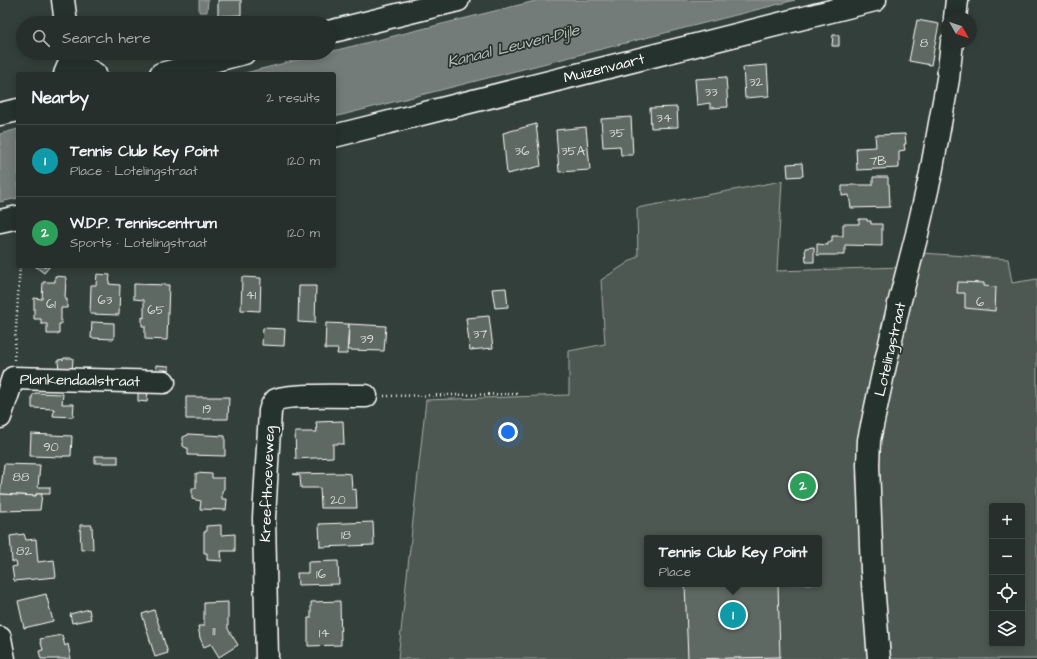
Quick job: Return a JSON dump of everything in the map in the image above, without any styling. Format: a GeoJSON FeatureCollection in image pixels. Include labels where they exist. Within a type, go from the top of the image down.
{"type":"FeatureCollection","features":[{"type":"Feature","properties":{"kind":"street"},"geometry":{"type":"LineString","coordinates":[[62,0],[65,16]]}},
{"type":"Feature","properties":{"kind":"street"},"geometry":{"type":"LineString","coordinates":[[336,30],[458,0]]}},
{"type":"Feature","properties":{"kind":"street","name":"Muizenvaart"},"geometry":{"type":"LineString","coordinates":[[336,135],[875,0]]}},
{"type":"Feature","properties":{"kind":"street"},"geometry":{"type":"LineString","coordinates":[[956,12],[957,0]]}},
{"type":"Feature","properties":{"kind":"street","name":"Lotelingstraat"},"geometry":{"type":"LineString","coordinates":[[879,659],[872,571],[868,465],[869,440],[883,374],[931,173],[948,79],[951,48]]}},
{"type":"Feature","properties":{"kind":"street"},"geometry":{"type":"LineString","coordinates":[[169,72],[216,60]]}},
{"type":"Feature","properties":{"kind":"street"},"geometry":{"type":"LineString","coordinates":[[68,62],[90,72]]}},
{"type":"Feature","properties":{"kind":"street"},"geometry":{"type":"LineString","coordinates":[[0,114],[16,110]]}},
{"type":"Feature","properties":{"kind":"street"},"geometry":{"type":"LineString","coordinates":[[0,221],[16,217]]}},
{"type":"Feature","properties":{"kind":"street","name":"Plankendaalstraat"},"geometry":{"type":"LineString","coordinates":[[0,417],[13,378],[164,382]]}},
{"type":"Feature","properties":{"kind":"street","name":"Kreefthoeveweg"},"geometry":{"type":"LineString","coordinates":[[267,659],[264,518],[270,411],[275,401],[281,398],[311,396],[366,396]]}},
{"type":"Feature","properties":{"kind":"street"},"geometry":{"type":"LineString","coordinates":[[0,638],[4,659]]}},
{"type":"Feature","properties":{"kind":"path"},"geometry":{"type":"LineString","coordinates":[[13,378],[20,268]]}},
{"type":"Feature","properties":{"kind":"path"},"geometry":{"type":"LineString","coordinates":[[366,396],[517,394]]}},
{"type":"Feature","properties":{"kind":"shaded area"},"geometry":{"type":"Polygon","coordinates":[[[782,181],[777,271],[903,267],[856,476],[872,659],[398,659],[426,400],[569,395],[569,351],[605,344],[601,280],[638,256],[637,208],[782,181]]]}},
{"type":"Feature","properties":{"kind":"shaded area"},"geometry":{"type":"Polygon","coordinates":[[[922,253],[1008,259],[1012,283],[1037,279],[1037,659],[889,659],[872,486],[902,306],[922,253]]]}},
{"type":"Feature","properties":{"kind":"water"},"geometry":{"type":"Polygon","coordinates":[[[199,0],[208,0],[207,12],[199,12],[199,0]]]}},
{"type":"Feature","properties":{"kind":"water","name":"Kanaal Leuven-Dijle"},"geometry":{"type":"Polygon","coordinates":[[[539,0],[795,0],[336,116],[336,72],[249,72],[297,60],[336,60],[336,50],[539,0]]]}},
{"type":"Feature","properties":{"kind":"water"},"geometry":{"type":"Polygon","coordinates":[[[16,130],[16,198],[0,202],[0,134],[16,130]]]}},
{"type":"Feature","properties":{"kind":"building"},"geometry":{"type":"Polygon","coordinates":[[[218,0],[241,0],[241,15],[218,16],[218,0]]]}},
{"type":"Feature","properties":{"kind":"building"},"geometry":{"type":"Polygon","coordinates":[[[917,20],[939,24],[931,65],[909,61],[917,20]]]}},
{"type":"Feature","properties":{"kind":"building"},"geometry":{"type":"Polygon","coordinates":[[[833,35],[839,35],[839,46],[832,46],[833,35]]]}},
{"type":"Feature","properties":{"kind":"building"},"geometry":{"type":"Polygon","coordinates":[[[767,65],[769,96],[745,98],[743,67],[767,65]]]}},
{"type":"Feature","properties":{"kind":"building"},"geometry":{"type":"Polygon","coordinates":[[[726,77],[728,107],[710,108],[710,103],[697,105],[695,79],[726,77]]]}},
{"type":"Feature","properties":{"kind":"building"},"geometry":{"type":"Polygon","coordinates":[[[677,107],[678,127],[651,128],[650,108],[677,107]]]}},
{"type":"Feature","properties":{"kind":"building"},"geometry":{"type":"Polygon","coordinates":[[[631,117],[633,155],[621,155],[620,146],[603,147],[601,119],[631,117]]]}},
{"type":"Feature","properties":{"kind":"building"},"geometry":{"type":"Polygon","coordinates":[[[536,124],[541,166],[507,174],[503,133],[536,124]]]}},
{"type":"Feature","properties":{"kind":"building"},"geometry":{"type":"Polygon","coordinates":[[[586,127],[590,170],[559,172],[556,130],[586,127]]]}},
{"type":"Feature","properties":{"kind":"building"},"geometry":{"type":"Polygon","coordinates":[[[905,134],[905,150],[899,151],[899,168],[857,170],[856,148],[876,147],[875,135],[905,134]]]}},
{"type":"Feature","properties":{"kind":"building"},"geometry":{"type":"Polygon","coordinates":[[[802,163],[803,176],[788,177],[787,164],[802,163]]]}},
{"type":"Feature","properties":{"kind":"building"},"geometry":{"type":"Polygon","coordinates":[[[873,177],[888,177],[890,207],[851,208],[849,195],[842,196],[842,186],[873,185],[873,177]]]}},
{"type":"Feature","properties":{"kind":"building"},"geometry":{"type":"Polygon","coordinates":[[[859,219],[867,219],[867,221],[871,221],[871,224],[882,224],[882,246],[845,245],[845,255],[817,255],[817,244],[828,245],[828,242],[832,242],[832,236],[843,236],[843,224],[859,224],[859,219]]]}},
{"type":"Feature","properties":{"kind":"building"},"geometry":{"type":"Polygon","coordinates":[[[814,247],[814,262],[806,262],[805,248],[814,247]]]}},
{"type":"Feature","properties":{"kind":"building"},"geometry":{"type":"Polygon","coordinates":[[[38,268],[48,268],[44,273],[38,268]]]}},
{"type":"Feature","properties":{"kind":"building"},"geometry":{"type":"Polygon","coordinates":[[[97,274],[110,275],[109,284],[120,285],[119,315],[90,314],[91,285],[96,285],[97,274]]]}},
{"type":"Feature","properties":{"kind":"building"},"geometry":{"type":"Polygon","coordinates":[[[55,276],[66,277],[65,299],[67,299],[67,308],[61,308],[61,324],[59,324],[59,334],[47,334],[47,324],[41,324],[41,319],[34,319],[34,298],[42,299],[43,282],[55,282],[55,276]]]}},
{"type":"Feature","properties":{"kind":"building"},"geometry":{"type":"Polygon","coordinates":[[[242,277],[261,278],[260,311],[241,310],[242,277]]]}},
{"type":"Feature","properties":{"kind":"building"},"geometry":{"type":"Polygon","coordinates":[[[958,282],[984,283],[984,286],[996,287],[995,311],[965,308],[965,293],[957,293],[958,282]]]}},
{"type":"Feature","properties":{"kind":"building"},"geometry":{"type":"Polygon","coordinates":[[[134,284],[169,285],[167,340],[145,339],[145,326],[142,326],[142,317],[144,318],[144,300],[134,299],[134,284]]]}},
{"type":"Feature","properties":{"kind":"building"},"geometry":{"type":"Polygon","coordinates":[[[299,286],[316,286],[315,323],[298,322],[299,286]]]}},
{"type":"Feature","properties":{"kind":"building"},"geometry":{"type":"Polygon","coordinates":[[[506,288],[508,307],[495,308],[492,289],[506,288]]]}},
{"type":"Feature","properties":{"kind":"building"},"geometry":{"type":"Polygon","coordinates":[[[489,316],[493,348],[470,350],[466,318],[489,316]]]}},
{"type":"Feature","properties":{"kind":"building"},"geometry":{"type":"Polygon","coordinates":[[[92,322],[114,323],[114,339],[91,338],[92,322]]]}},
{"type":"Feature","properties":{"kind":"building"},"geometry":{"type":"Polygon","coordinates":[[[326,323],[349,324],[347,354],[337,354],[338,349],[325,349],[326,323]]]}},
{"type":"Feature","properties":{"kind":"building"},"geometry":{"type":"Polygon","coordinates":[[[349,324],[386,326],[384,351],[348,350],[349,324]]]}},
{"type":"Feature","properties":{"kind":"building"},"geometry":{"type":"Polygon","coordinates":[[[263,328],[285,329],[284,346],[262,345],[263,328]]]}},
{"type":"Feature","properties":{"kind":"building"},"geometry":{"type":"Polygon","coordinates":[[[73,358],[72,375],[59,371],[58,360],[73,358]]]}},
{"type":"Feature","properties":{"kind":"building"},"geometry":{"type":"Polygon","coordinates":[[[156,365],[169,366],[169,376],[155,375],[156,365]]]}},
{"type":"Feature","properties":{"kind":"building"},"geometry":{"type":"Polygon","coordinates":[[[138,390],[148,390],[147,402],[138,401],[138,390]]]}},
{"type":"Feature","properties":{"kind":"building"},"geometry":{"type":"Polygon","coordinates":[[[35,393],[63,394],[62,404],[74,404],[73,417],[53,416],[54,409],[32,408],[32,396],[35,393]]]}},
{"type":"Feature","properties":{"kind":"building"},"geometry":{"type":"Polygon","coordinates":[[[186,397],[229,397],[228,419],[186,419],[186,397]]]}},
{"type":"Feature","properties":{"kind":"building"},"geometry":{"type":"Polygon","coordinates":[[[343,421],[344,444],[333,444],[333,457],[296,459],[295,432],[317,432],[316,422],[343,421]]]}},
{"type":"Feature","properties":{"kind":"building"},"geometry":{"type":"Polygon","coordinates":[[[31,434],[72,436],[71,456],[30,456],[31,434]]]}},
{"type":"Feature","properties":{"kind":"building"},"geometry":{"type":"Polygon","coordinates":[[[188,434],[225,436],[225,456],[188,455],[188,448],[183,446],[183,437],[188,434]]]}},
{"type":"Feature","properties":{"kind":"building"},"geometry":{"type":"Polygon","coordinates":[[[95,456],[118,456],[118,463],[95,463],[95,456]]]}},
{"type":"Feature","properties":{"kind":"building"},"geometry":{"type":"Polygon","coordinates":[[[4,464],[40,465],[38,487],[50,487],[50,494],[36,494],[36,496],[0,494],[4,464]]]}},
{"type":"Feature","properties":{"kind":"building"},"geometry":{"type":"Polygon","coordinates":[[[196,473],[212,474],[212,478],[224,478],[222,499],[227,499],[226,510],[200,509],[201,501],[192,499],[192,488],[196,488],[196,473]]]}},
{"type":"Feature","properties":{"kind":"building"},"geometry":{"type":"Polygon","coordinates":[[[293,474],[351,474],[352,490],[356,489],[357,508],[321,508],[320,488],[301,488],[300,476],[293,474]]]}},
{"type":"Feature","properties":{"kind":"building"},"geometry":{"type":"Polygon","coordinates":[[[0,494],[36,496],[36,494],[42,494],[40,510],[0,511],[0,494]]]}},
{"type":"Feature","properties":{"kind":"building"},"geometry":{"type":"Polygon","coordinates":[[[373,522],[374,545],[320,547],[319,524],[373,522]]]}},
{"type":"Feature","properties":{"kind":"building"},"geometry":{"type":"Polygon","coordinates":[[[80,525],[92,525],[93,549],[81,550],[80,525]]]}},
{"type":"Feature","properties":{"kind":"building"},"geometry":{"type":"Polygon","coordinates":[[[221,525],[221,535],[235,534],[235,551],[221,551],[222,561],[207,560],[207,553],[204,553],[204,532],[206,532],[206,526],[221,525]]]}},
{"type":"Feature","properties":{"kind":"building"},"geometry":{"type":"Polygon","coordinates":[[[24,534],[26,540],[36,539],[38,562],[54,560],[56,577],[14,581],[12,567],[17,566],[16,562],[12,562],[10,536],[24,534]]]}},
{"type":"Feature","properties":{"kind":"building"},"geometry":{"type":"Polygon","coordinates":[[[338,561],[339,584],[298,585],[297,573],[308,573],[308,562],[338,561]]]}},
{"type":"Feature","properties":{"kind":"building"},"geometry":{"type":"Polygon","coordinates":[[[685,587],[778,587],[780,657],[688,659],[685,587]]]}},
{"type":"Feature","properties":{"kind":"building"},"geometry":{"type":"Polygon","coordinates":[[[46,594],[53,621],[24,628],[18,601],[46,594]]]}},
{"type":"Feature","properties":{"kind":"building"},"geometry":{"type":"Polygon","coordinates":[[[340,601],[341,645],[308,646],[308,618],[311,618],[311,602],[340,601]]]}},
{"type":"Feature","properties":{"kind":"building"},"geometry":{"type":"Polygon","coordinates":[[[228,602],[228,629],[238,645],[219,657],[211,644],[204,647],[200,638],[198,626],[204,626],[204,603],[228,602]]]}},
{"type":"Feature","properties":{"kind":"building"},"geometry":{"type":"Polygon","coordinates":[[[89,609],[91,619],[72,623],[70,614],[89,609]]]}},
{"type":"Feature","properties":{"kind":"building"},"geometry":{"type":"Polygon","coordinates":[[[154,610],[168,653],[155,657],[142,614],[154,610]]]}},
{"type":"Feature","properties":{"kind":"building"},"geometry":{"type":"Polygon","coordinates":[[[62,635],[65,646],[68,644],[71,659],[41,659],[39,651],[43,650],[40,639],[62,635]]]}},
{"type":"Feature","properties":{"kind":"place","name":"W.D.P. Tenniscentrum"},"geometry":{"type":"Point","coordinates":[803,486]}},
{"type":"Feature","properties":{"kind":"place","name":"Tennis Club Key Point"},"geometry":{"type":"Point","coordinates":[733,615]}}]}
